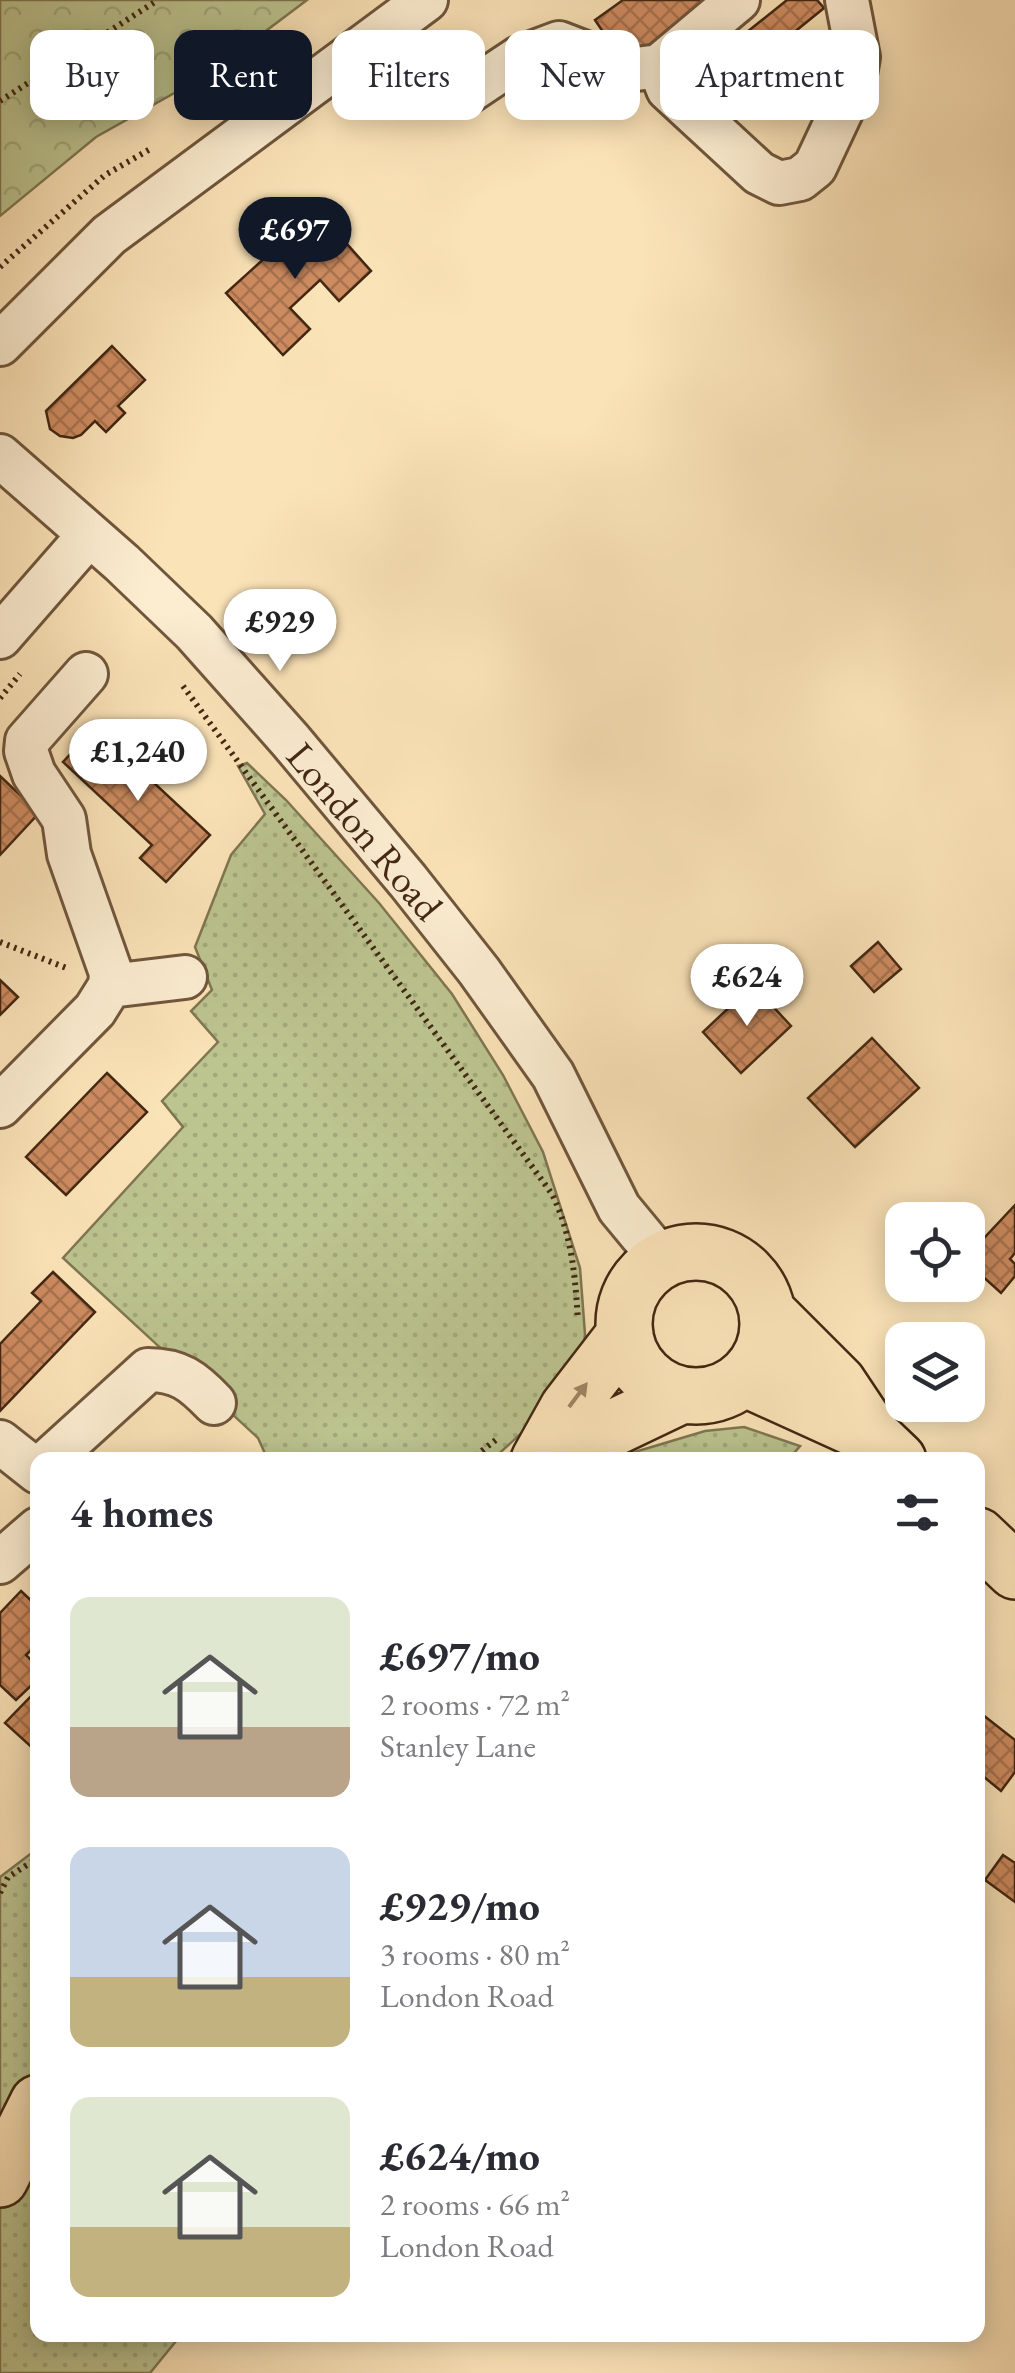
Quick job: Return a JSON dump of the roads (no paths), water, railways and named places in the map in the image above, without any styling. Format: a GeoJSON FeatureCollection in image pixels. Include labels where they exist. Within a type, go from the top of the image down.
{"type":"FeatureCollection","features":[{"type":"Feature","properties":{"kind":"main road"},"geometry":{"type":"LineString","coordinates":[[529,1452],[568,1408],[601,1333],[625,1312],[644,1273],[662,1260],[684,1252],[708,1252],[730,1260],[749,1274],[768,1313],[768,1343],[744,1378],[726,1390],[682,1395],[531,1452]]}},
{"type":"Feature","properties":{"kind":"main road"},"geometry":{"type":"LineString","coordinates":[[768,1313],[838,1383],[886,1449]]}},
{"type":"Feature","properties":{"kind":"main road"},"geometry":{"type":"LineString","coordinates":[[601,1333],[631,1355],[661,1387],[682,1395]]}},
{"type":"Feature","properties":{"kind":"main road"},"geometry":{"type":"LineString","coordinates":[[744,1378],[886,1449]]}},
{"type":"Feature","properties":{"kind":"main road"},"geometry":{"type":"LineString","coordinates":[[985,1543],[1015,1571]]}},
{"type":"Feature","properties":{"kind":"main road"},"geometry":{"type":"LineString","coordinates":[[0,2178],[30,2119]]}},
{"type":"Feature","properties":{"kind":"street"},"geometry":{"type":"LineString","coordinates":[[388,30],[426,0]]}},
{"type":"Feature","properties":{"kind":"street"},"geometry":{"type":"LineString","coordinates":[[485,80],[518,58],[558,43],[629,70],[658,66],[738,0]]}},
{"type":"Feature","properties":{"kind":"street"},"geometry":{"type":"LineString","coordinates":[[658,66],[668,89],[758,173],[778,183],[800,179],[815,167],[853,86],[858,57],[848,0]]}},
{"type":"Feature","properties":{"kind":"street"},"geometry":{"type":"LineString","coordinates":[[0,344],[109,235],[332,71]]}},
{"type":"Feature","properties":{"kind":"street","name":"London Road"},"geometry":{"type":"LineString","coordinates":[[0,456],[194,632],[420,896],[553,1075],[618,1208],[662,1260]]}},
{"type":"Feature","properties":{"kind":"street"},"geometry":{"type":"LineString","coordinates":[[0,637],[89,535]]}},
{"type":"Feature","properties":{"kind":"street"},"geometry":{"type":"LineString","coordinates":[[0,1106],[95,1010],[110,986],[111,973],[69,854],[64,819],[34,774],[26,751],[27,741],[86,674]]}},
{"type":"Feature","properties":{"kind":"street"},"geometry":{"type":"LineString","coordinates":[[110,986],[185,977]]}},
{"type":"Feature","properties":{"kind":"street"},"geometry":{"type":"LineString","coordinates":[[58,1452],[148,1370],[170,1370],[193,1381],[214,1402]]}},
{"type":"Feature","properties":{"kind":"street"},"geometry":{"type":"LineString","coordinates":[[0,1442],[30,1466]]}},
{"type":"Feature","properties":{"kind":"street"},"geometry":{"type":"LineString","coordinates":[[0,1562],[30,1536]]}}]}
